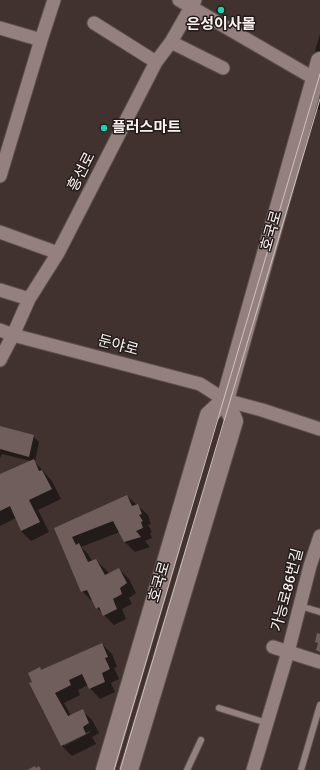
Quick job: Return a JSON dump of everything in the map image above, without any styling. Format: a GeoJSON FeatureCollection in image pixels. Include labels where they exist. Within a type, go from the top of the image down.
{"type":"FeatureCollection","features":[{"type":"Feature","properties":{"kind":"street"},"geometry":{"type":"LineString","coordinates":[[0,176],[54,0]]}},
{"type":"Feature","properties":{"kind":"street"},"geometry":{"type":"LineString","coordinates":[[180,0],[194,3],[315,78]]}},
{"type":"Feature","properties":{"kind":"street","name":"흥선로"},"geometry":{"type":"LineString","coordinates":[[0,360],[29,299],[58,253],[156,62],[171,42],[194,3]]}},
{"type":"Feature","properties":{"kind":"street"},"geometry":{"type":"LineString","coordinates":[[94,23],[156,62]]}},
{"type":"Feature","properties":{"kind":"street"},"geometry":{"type":"LineString","coordinates":[[0,28],[41,40]]}},
{"type":"Feature","properties":{"kind":"street"},"geometry":{"type":"LineString","coordinates":[[171,42],[223,68]]}},
{"type":"Feature","properties":{"kind":"street","name":"호국로"},"geometry":{"type":"LineString","coordinates":[[105,770],[209,415],[225,400],[320,61]]}},
{"type":"Feature","properties":{"kind":"street"},"geometry":{"type":"LineString","coordinates":[[0,232],[58,253]]}},
{"type":"Feature","properties":{"kind":"street"},"geometry":{"type":"LineString","coordinates":[[0,290],[29,299]]}},
{"type":"Feature","properties":{"kind":"street","name":"둔야로"},"geometry":{"type":"LineString","coordinates":[[0,330],[13,335],[200,384],[225,400],[320,429]]}},
{"type":"Feature","properties":{"kind":"street","name":"호국로"},"geometry":{"type":"LineString","coordinates":[[129,770],[234,421],[225,400]]}},
{"type":"Feature","properties":{"kind":"street","name":"가능로86번길"},"geometry":{"type":"LineString","coordinates":[[253,770],[300,606],[313,567],[320,536]]}},
{"type":"Feature","properties":{"kind":"street","name":"가능로86번길"},"geometry":{"type":"LineString","coordinates":[[273,648],[320,662]]}},
{"type":"Feature","properties":{"kind":"lane"},"geometry":{"type":"LineString","coordinates":[[300,606],[320,612]]}},
{"type":"Feature","properties":{"kind":"lane"},"geometry":{"type":"LineString","coordinates":[[301,770],[320,706]]}},
{"type":"Feature","properties":{"kind":"lane"},"geometry":{"type":"LineString","coordinates":[[219,708],[267,723]]}},
{"type":"Feature","properties":{"kind":"lane"},"geometry":{"type":"LineString","coordinates":[[187,770],[202,740]]}},
{"type":"Feature","properties":{"kind":"building"},"geometry":{"type":"Polygon","coordinates":[[[0,426],[34,435],[29,457],[0,449],[0,426]]]}},
{"type":"Feature","properties":{"kind":"building"},"geometry":{"type":"Polygon","coordinates":[[[34,459],[39,471],[42,470],[52,489],[29,500],[40,522],[21,531],[10,506],[0,511],[0,474],[34,459]]]}},
{"type":"Feature","properties":{"kind":"building"},"geometry":{"type":"Polygon","coordinates":[[[127,495],[132,506],[138,504],[142,514],[139,515],[143,521],[141,522],[143,528],[136,531],[141,537],[124,542],[113,521],[72,537],[76,545],[79,543],[88,562],[96,559],[105,575],[119,568],[127,583],[120,588],[122,594],[113,599],[117,609],[103,616],[99,607],[96,609],[87,590],[81,592],[54,528],[127,495]]]}},
{"type":"Feature","properties":{"kind":"building"},"geometry":{"type":"Polygon","coordinates":[[[317,633],[320,634],[320,652],[316,650],[318,643],[315,642],[317,633]]]}},
{"type":"Feature","properties":{"kind":"building"},"geometry":{"type":"Polygon","coordinates":[[[102,643],[108,657],[105,658],[110,669],[102,673],[105,682],[89,689],[82,674],[69,680],[71,685],[55,693],[68,716],[83,709],[89,723],[83,727],[86,734],[61,746],[29,683],[32,682],[28,673],[40,667],[41,670],[102,643]]]}},
{"type":"Feature","properties":{"kind":"building"},"geometry":{"type":"Polygon","coordinates":[[[35,766],[36,768],[39,766],[41,770],[27,770],[35,766]]]}},
{"type":"Feature","properties":{"kind":"tram line"},"geometry":{"type":"LineString","coordinates":[[114,770],[320,74]]}},
{"type":"Feature","properties":{"kind":"tram line"},"geometry":{"type":"LineString","coordinates":[[120,770],[320,99]]}},
{"type":"Feature","properties":{"kind":"place","name":"은성이사몰"},"geometry":{"type":"Point","coordinates":[221,10]}},
{"type":"Feature","properties":{"kind":"place","name":"플러스마트"},"geometry":{"type":"Point","coordinates":[104,128]}}]}
